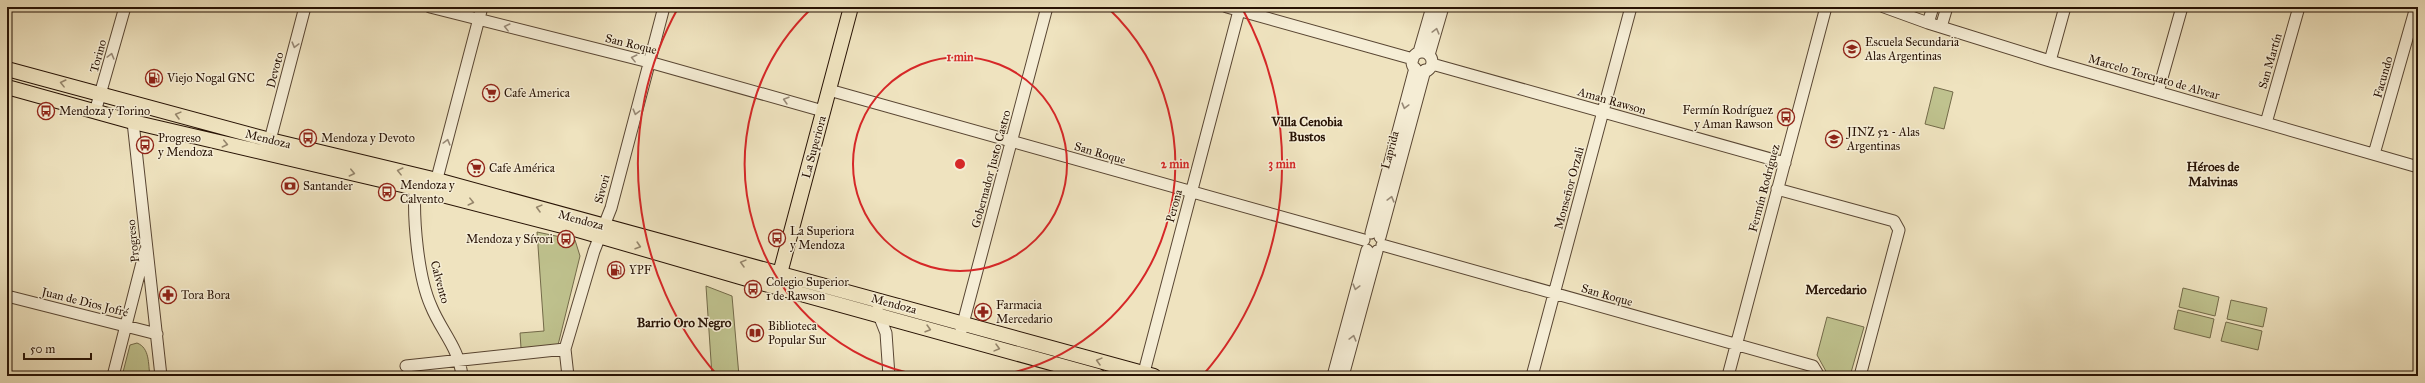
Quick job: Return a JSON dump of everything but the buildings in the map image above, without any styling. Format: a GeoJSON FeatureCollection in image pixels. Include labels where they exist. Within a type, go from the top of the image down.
{"type":"FeatureCollection","features":[{"type":"Feature","properties":{"kind":"main road","name":"La Superiora"},"geometry":{"type":"LineString","coordinates":[[776,287],[851,7]]}},
{"type":"Feature","properties":{"kind":"main road","name":"Mendoza"},"geometry":{"type":"LineString","coordinates":[[7,69],[101,93],[136,104],[602,231],[780,272],[1142,373]]}},
{"type":"Feature","properties":{"kind":"main road","name":"Mendoza"},"geometry":{"type":"LineString","coordinates":[[7,87],[133,122],[415,188],[435,186]]}},
{"type":"Feature","properties":{"kind":"main road","name":"Mendoza"},"geometry":{"type":"LineString","coordinates":[[602,231],[776,287],[1098,376]]}},
{"type":"Feature","properties":{"kind":"street","name":"Torino"},"geometry":{"type":"LineString","coordinates":[[95,112],[125,7]]}},
{"type":"Feature","properties":{"kind":"street","name":"Devoto"},"geometry":{"type":"LineString","coordinates":[[270,140],[305,7]]}},
{"type":"Feature","properties":{"kind":"street","name":"San Roque"},"geometry":{"type":"LineString","coordinates":[[430,7],[649,62],[824,111]]}},
{"type":"Feature","properties":{"kind":"street"},"geometry":{"type":"LineString","coordinates":[[435,186],[482,7]]}},
{"type":"Feature","properties":{"kind":"street","name":"Sivori"},"geometry":{"type":"LineString","coordinates":[[568,376],[565,349],[602,231],[611,208],[664,7]]}},
{"type":"Feature","properties":{"kind":"street","name":"Gobernador Justo Castro"},"geometry":{"type":"LineString","coordinates":[[960,338],[1047,7]]}},
{"type":"Feature","properties":{"kind":"street","name":"Aman Rawson"},"geometry":{"type":"LineString","coordinates":[[1227,7],[1240,9],[1422,62],[1784,163]]}},
{"type":"Feature","properties":{"kind":"street","name":"Laprida"},"geometry":{"type":"LineString","coordinates":[[1422,62],[1432,7]]}},
{"type":"Feature","properties":{"kind":"street","name":"Laprida"},"geometry":{"type":"LineString","coordinates":[[1332,376],[1373,243],[1422,62],[1442,7]]}},
{"type":"Feature","properties":{"kind":"street","name":"Monseñor Orzali"},"geometry":{"type":"LineString","coordinates":[[1532,376],[1631,7]]}},
{"type":"Feature","properties":{"kind":"street","name":"Fermín Rodríguez"},"geometry":{"type":"LineString","coordinates":[[1728,376],[1826,7]]}},
{"type":"Feature","properties":{"kind":"street","name":"Marcelo Torcuato de Alvear"},"geometry":{"type":"LineString","coordinates":[[1884,7],[1928,24],[2050,61],[2418,167]]}},
{"type":"Feature","properties":{"kind":"street"},"geometry":{"type":"LineString","coordinates":[[1928,24],[1933,7]]}},
{"type":"Feature","properties":{"kind":"street"},"geometry":{"type":"LineString","coordinates":[[1941,27],[1946,7]]}},
{"type":"Feature","properties":{"kind":"street"},"geometry":{"type":"LineString","coordinates":[[2050,61],[2065,7]]}},
{"type":"Feature","properties":{"kind":"street"},"geometry":{"type":"LineString","coordinates":[[2158,92],[2182,7]]}},
{"type":"Feature","properties":{"kind":"street","name":"San Martín"},"geometry":{"type":"LineString","coordinates":[[2266,123],[2299,7]]}},
{"type":"Feature","properties":{"kind":"street","name":"Facundo"},"geometry":{"type":"LineString","coordinates":[[2374,154],[2416,7]]}},
{"type":"Feature","properties":{"kind":"street","name":"Perona"},"geometry":{"type":"LineString","coordinates":[[1142,373],[1192,192],[1240,9]]}},
{"type":"Feature","properties":{"kind":"street","name":"San Roque"},"geometry":{"type":"LineString","coordinates":[[829,90],[1813,366],[1819,376]]}},
{"type":"Feature","properties":{"kind":"street","name":"Progreso"},"geometry":{"type":"LineString","coordinates":[[136,104],[133,122],[161,376]]}},
{"type":"Feature","properties":{"kind":"street","name":"Calvento"},"geometry":{"type":"LineString","coordinates":[[415,188],[422,274],[431,306],[460,362],[462,376]]}},
{"type":"Feature","properties":{"kind":"street"},"geometry":{"type":"LineString","coordinates":[[1777,189],[1894,221],[1899,230],[1860,376]]}},
{"type":"Feature","properties":{"kind":"street","name":"Laprida"},"geometry":{"type":"LineString","coordinates":[[1343,376],[1373,243]]}},
{"type":"Feature","properties":{"kind":"street"},"geometry":{"type":"LineString","coordinates":[[113,376],[147,244]]}},
{"type":"Feature","properties":{"kind":"street","name":"Juan de Dios Jofré"},"geometry":{"type":"LineString","coordinates":[[7,296],[157,334]]}},
{"type":"Feature","properties":{"kind":"street"},"geometry":{"type":"LineString","coordinates":[[872,298],[886,333],[889,376]]}},
{"type":"Feature","properties":{"kind":"street"},"geometry":{"type":"LineString","coordinates":[[886,333],[909,308]]}},
{"type":"Feature","properties":{"kind":"street"},"geometry":{"type":"LineString","coordinates":[[406,366],[460,362],[565,349]]}},
{"type":"Feature","properties":{"kind":"green space"},"geometry":{"type":"Polygon","coordinates":[[[1934,87],[1953,92],[1944,129],[1925,124],[1934,87]]]}},
{"type":"Feature","properties":{"kind":"green space"},"geometry":{"type":"Polygon","coordinates":[[[537,232],[575,240],[580,256],[558,345],[521,348],[520,333],[544,331],[537,232]]]}},
{"type":"Feature","properties":{"kind":"green space"},"geometry":{"type":"Polygon","coordinates":[[[706,286],[732,296],[739,376],[712,376],[706,286]]]}},
{"type":"Feature","properties":{"kind":"green space"},"geometry":{"type":"Polygon","coordinates":[[[2183,288],[2219,297],[2215,316],[2179,307],[2183,288]]]}},
{"type":"Feature","properties":{"kind":"green space"},"geometry":{"type":"Polygon","coordinates":[[[2231,300],[2267,308],[2263,327],[2227,319],[2231,300]]]}},
{"type":"Feature","properties":{"kind":"green space"},"geometry":{"type":"Polygon","coordinates":[[[2178,310],[2214,319],[2210,338],[2174,329],[2178,310]]]}},
{"type":"Feature","properties":{"kind":"green space"},"geometry":{"type":"Polygon","coordinates":[[[1827,317],[1864,327],[1850,376],[1828,375],[1817,355],[1827,317]]]}},
{"type":"Feature","properties":{"kind":"green space"},"geometry":{"type":"Polygon","coordinates":[[[2226,322],[2262,331],[2258,350],[2221,341],[2226,322]]]}},
{"type":"Feature","properties":{"kind":"green space"},"geometry":{"type":"Polygon","coordinates":[[[137,343],[141,345],[146,352],[150,376],[122,376],[130,345],[137,343]]]}},
{"type":"Feature","properties":{"kind":"place","name":"Escuela Secundaria Alas Argentinas"},"geometry":{"type":"Point","coordinates":[1852,49]}},
{"type":"Feature","properties":{"kind":"place","name":"Viejo Nogal GNC"},"geometry":{"type":"Point","coordinates":[154,78]}},
{"type":"Feature","properties":{"kind":"place","name":"Cafe America"},"geometry":{"type":"Point","coordinates":[491,93]}},
{"type":"Feature","properties":{"kind":"place","name":"Mendoza y Torino"},"geometry":{"type":"Point","coordinates":[46,111]}},
{"type":"Feature","properties":{"kind":"place","name":"Fermín Rodríguez y Aman Rawson"},"geometry":{"type":"Point","coordinates":[1786,117]}},
{"type":"Feature","properties":{"kind":"place","name":"Mendoza y Devoto"},"geometry":{"type":"Point","coordinates":[308,138]}},
{"type":"Feature","properties":{"kind":"place","name":"JINZ 52 - Alas Argentinas"},"geometry":{"type":"Point","coordinates":[1834,139]}},
{"type":"Feature","properties":{"kind":"place","name":"Progreso y Mendoza"},"geometry":{"type":"Point","coordinates":[145,145]}},
{"type":"Feature","properties":{"kind":"place","name":"Cafe América"},"geometry":{"type":"Point","coordinates":[476,168]}},
{"type":"Feature","properties":{"kind":"place","name":"Santander"},"geometry":{"type":"Point","coordinates":[290,186]}},
{"type":"Feature","properties":{"kind":"place","name":"Mendoza y Calvento"},"geometry":{"type":"Point","coordinates":[387,192]}},
{"type":"Feature","properties":{"kind":"place","name":"La Superiora y Mendoza"},"geometry":{"type":"Point","coordinates":[777,238]}},
{"type":"Feature","properties":{"kind":"place","name":"Mendoza y Sívori"},"geometry":{"type":"Point","coordinates":[566,239]}},
{"type":"Feature","properties":{"kind":"place","name":"YPF"},"geometry":{"type":"Point","coordinates":[616,270]}},
{"type":"Feature","properties":{"kind":"place","name":"Colegio Superior 1 de Rawson"},"geometry":{"type":"Point","coordinates":[753,289]}},
{"type":"Feature","properties":{"kind":"place","name":"Tora Bora"},"geometry":{"type":"Point","coordinates":[168,295]}},
{"type":"Feature","properties":{"kind":"place","name":"Farmacia Mercedario"},"geometry":{"type":"Point","coordinates":[983,312]}},
{"type":"Feature","properties":{"kind":"place","name":"Biblioteca Popular Sur"},"geometry":{"type":"Point","coordinates":[755,333]}},
{"type":"Feature","properties":{"kind":"district","name":"Villa Cenobia Bustos"},"geometry":{"type":"Point","coordinates":[1307,128]}},
{"type":"Feature","properties":{"kind":"district","name":"Héroes de Malvinas"},"geometry":{"type":"Point","coordinates":[2213,174]}},
{"type":"Feature","properties":{"kind":"district","name":"Mercedario"},"geometry":{"type":"Point","coordinates":[1836,289]}},
{"type":"Feature","properties":{"kind":"district","name":"Barrio Oro Negro"},"geometry":{"type":"Point","coordinates":[684,322]}}]}
